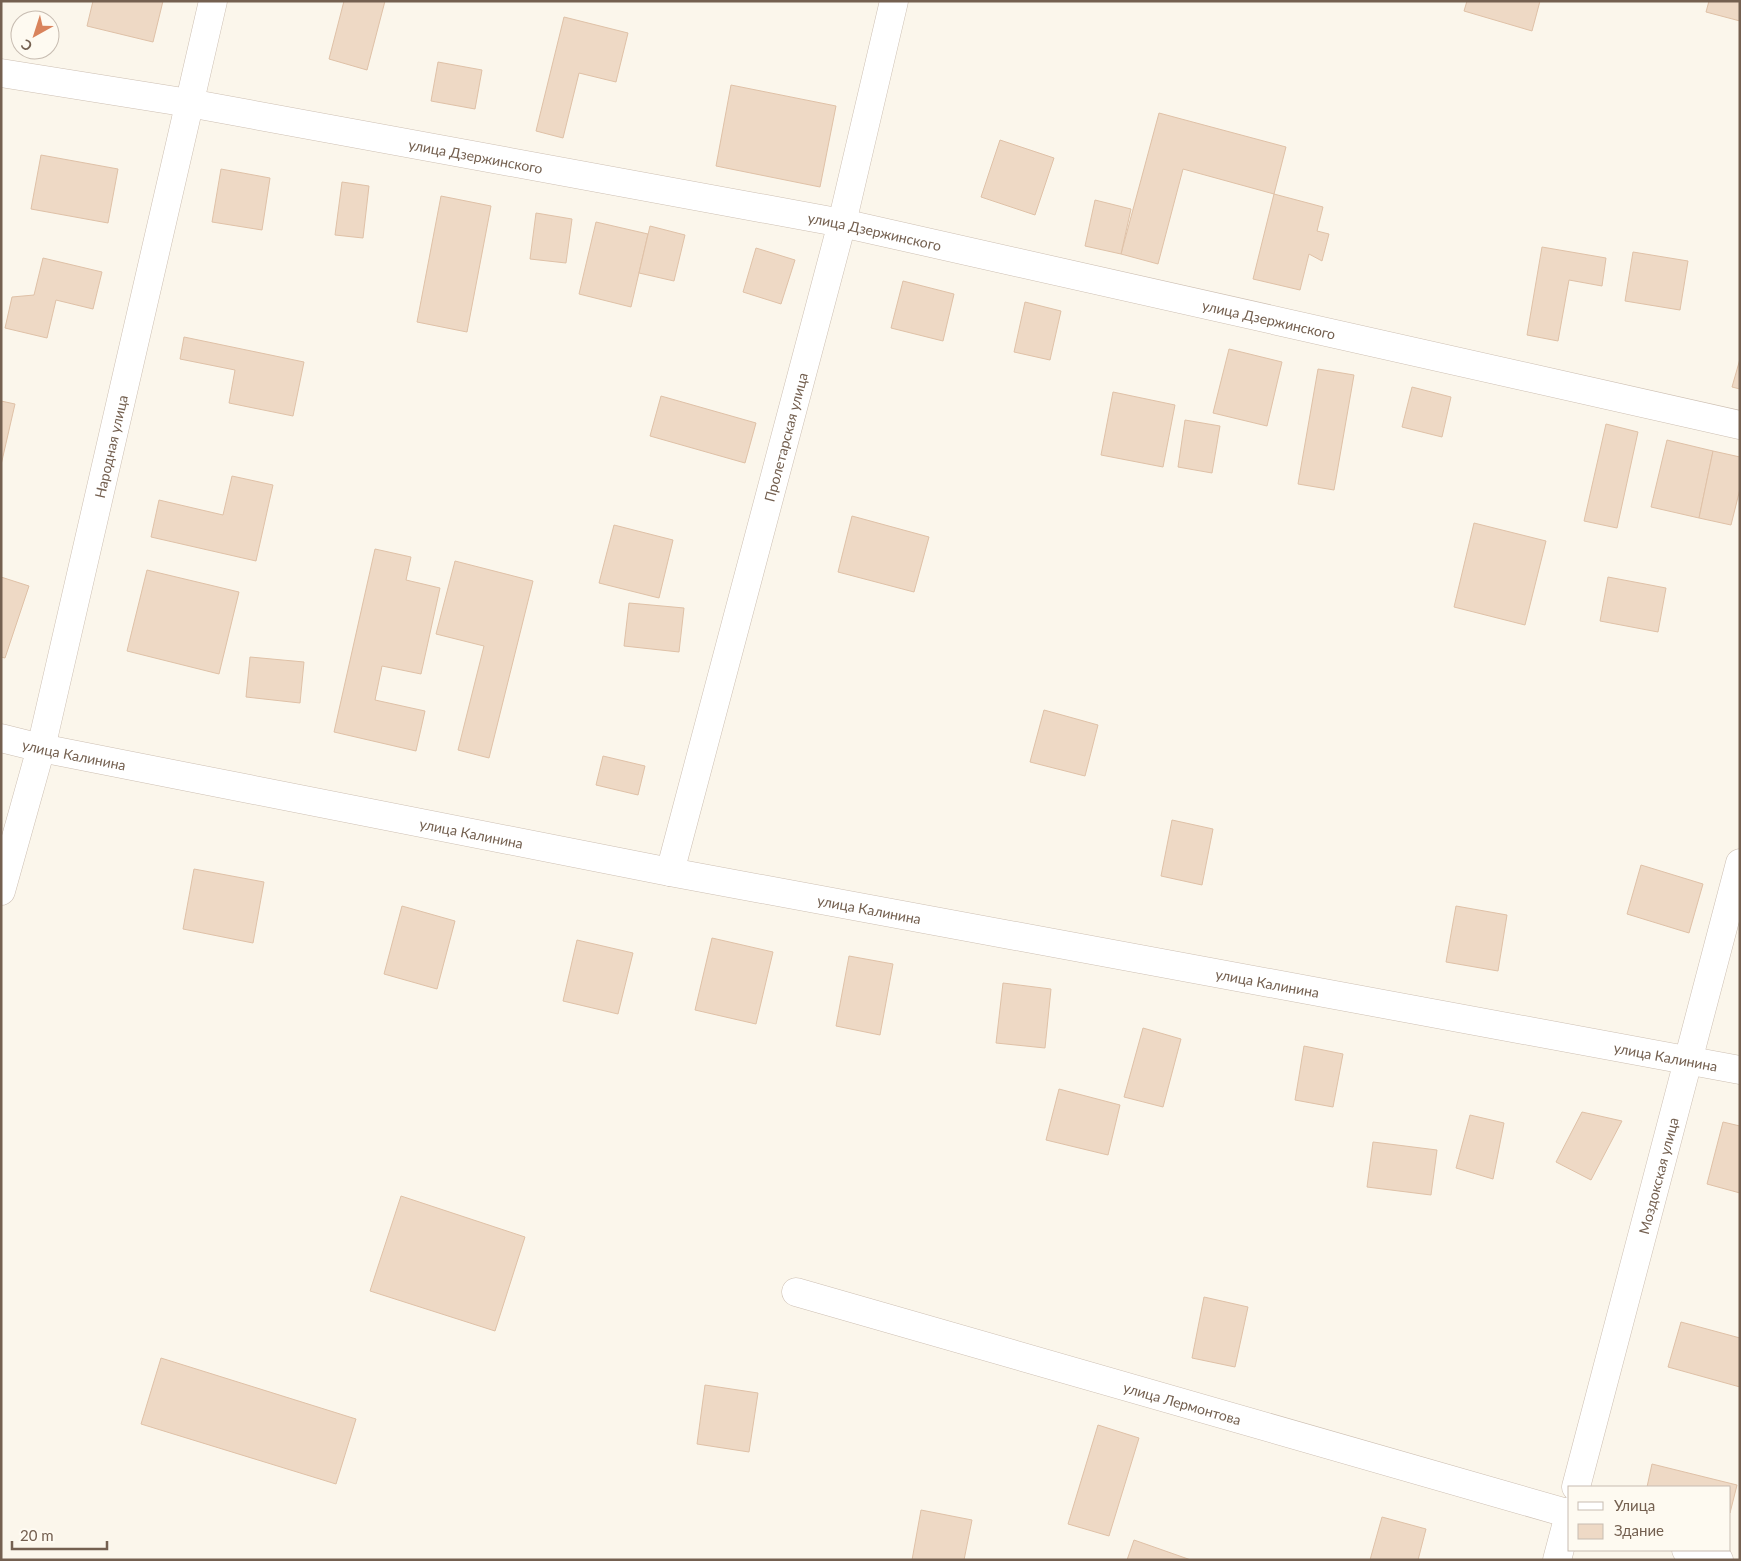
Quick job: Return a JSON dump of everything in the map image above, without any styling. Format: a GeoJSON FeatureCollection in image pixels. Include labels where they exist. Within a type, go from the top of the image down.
{"type":"FeatureCollection","features":[{"type":"Feature","properties":{"kind":"street","name":"Народная улица"},"geometry":{"type":"LineString","coordinates":[[1,891],[41,748],[213,1]]}},
{"type":"Feature","properties":{"kind":"street","name":"Пролетарская улица"},"geometry":{"type":"LineString","coordinates":[[670,872],[842,223],[894,1]]}},
{"type":"Feature","properties":{"kind":"street","name":"улица Дзержинского"},"geometry":{"type":"LineString","coordinates":[[1,73],[189,103],[842,223],[1740,425]]}},
{"type":"Feature","properties":{"kind":"street","name":"улица Калинина"},"geometry":{"type":"LineString","coordinates":[[1,738],[41,748],[670,872],[1740,1070]]}},
{"type":"Feature","properties":{"kind":"street","name":"Моздокская улица"},"geometry":{"type":"LineString","coordinates":[[1576,1486],[1740,863]]}},
{"type":"Feature","properties":{"kind":"street","name":"улица Лермонтова"},"geometry":{"type":"LineString","coordinates":[[796,1292],[1568,1513]]}},
{"type":"Feature","properties":{"kind":"street"},"geometry":{"type":"LineString","coordinates":[[1557,1560],[1568,1517]]}},
{"type":"Feature","properties":{"kind":"street"},"geometry":{"type":"LineString","coordinates":[[1689,1551],[1718,1560]]}},
{"type":"Feature","properties":{"kind":"building"},"geometry":{"type":"Polygon","coordinates":[[[93,1],[163,1],[153,42],[87,26],[93,1]]]}},
{"type":"Feature","properties":{"kind":"building"},"geometry":{"type":"Polygon","coordinates":[[[344,1],[385,1],[367,70],[329,59],[344,1]]]}},
{"type":"Feature","properties":{"kind":"building"},"geometry":{"type":"Polygon","coordinates":[[[1467,1],[1540,1],[1532,31],[1464,11],[1467,1]]]}},
{"type":"Feature","properties":{"kind":"building"},"geometry":{"type":"Polygon","coordinates":[[[1709,1],[1740,1],[1740,21],[1706,12],[1709,1]]]}},
{"type":"Feature","properties":{"kind":"building"},"geometry":{"type":"Polygon","coordinates":[[[564,17],[628,33],[616,82],[579,73],[563,138],[536,131],[564,17]]]}},
{"type":"Feature","properties":{"kind":"building"},"geometry":{"type":"Polygon","coordinates":[[[438,62],[482,70],[475,109],[431,101],[438,62]]]}},
{"type":"Feature","properties":{"kind":"building"},"geometry":{"type":"Polygon","coordinates":[[[731,85],[836,106],[820,187],[716,166],[731,85]]]}},
{"type":"Feature","properties":{"kind":"building"},"geometry":{"type":"Polygon","coordinates":[[[1159,113],[1286,147],[1274,194],[1183,169],[1158,264],[1121,254],[1159,113]]]}},
{"type":"Feature","properties":{"kind":"building"},"geometry":{"type":"Polygon","coordinates":[[[1000,140],[1054,158],[1035,215],[981,197],[1000,140]]]}},
{"type":"Feature","properties":{"kind":"building"},"geometry":{"type":"Polygon","coordinates":[[[41,155],[118,169],[108,223],[31,209],[41,155]]]}},
{"type":"Feature","properties":{"kind":"building"},"geometry":{"type":"Polygon","coordinates":[[[221,169],[270,178],[262,230],[212,222],[221,169]]]}},
{"type":"Feature","properties":{"kind":"building"},"geometry":{"type":"Polygon","coordinates":[[[342,182],[369,186],[363,238],[335,235],[342,182]]]}},
{"type":"Feature","properties":{"kind":"building"},"geometry":{"type":"Polygon","coordinates":[[[1274,194],[1323,207],[1317,231],[1329,234],[1322,261],[1309,254],[1300,290],[1253,279],[1274,194]]]}},
{"type":"Feature","properties":{"kind":"building"},"geometry":{"type":"Polygon","coordinates":[[[441,196],[491,206],[467,332],[417,322],[441,196]]]}},
{"type":"Feature","properties":{"kind":"building"},"geometry":{"type":"Polygon","coordinates":[[[1095,200],[1131,209],[1121,254],[1085,246],[1095,200]]]}},
{"type":"Feature","properties":{"kind":"building"},"geometry":{"type":"Polygon","coordinates":[[[536,213],[572,219],[566,263],[530,259],[536,213]]]}},
{"type":"Feature","properties":{"kind":"building"},"geometry":{"type":"Polygon","coordinates":[[[596,222],[648,234],[631,307],[579,294],[596,222]]]}},
{"type":"Feature","properties":{"kind":"building"},"geometry":{"type":"Polygon","coordinates":[[[650,226],[685,235],[674,281],[639,273],[650,226]]]}},
{"type":"Feature","properties":{"kind":"building"},"geometry":{"type":"Polygon","coordinates":[[[1542,247],[1606,258],[1602,286],[1569,280],[1558,341],[1527,335],[1542,247]]]}},
{"type":"Feature","properties":{"kind":"building"},"geometry":{"type":"Polygon","coordinates":[[[756,248],[795,260],[781,304],[743,292],[756,248]]]}},
{"type":"Feature","properties":{"kind":"building"},"geometry":{"type":"Polygon","coordinates":[[[1633,252],[1688,261],[1680,310],[1625,301],[1633,252]]]}},
{"type":"Feature","properties":{"kind":"building"},"geometry":{"type":"Polygon","coordinates":[[[43,258],[102,272],[93,309],[56,300],[47,338],[5,328],[12,297],[34,295],[43,258]]]}},
{"type":"Feature","properties":{"kind":"building"},"geometry":{"type":"Polygon","coordinates":[[[903,281],[954,294],[943,341],[891,328],[903,281]]]}},
{"type":"Feature","properties":{"kind":"building"},"geometry":{"type":"Polygon","coordinates":[[[1025,302],[1061,311],[1050,360],[1014,352],[1025,302]]]}},
{"type":"Feature","properties":{"kind":"building"},"geometry":{"type":"Polygon","coordinates":[[[184,337],[304,362],[293,416],[229,403],[235,370],[180,359],[184,337]]]}},
{"type":"Feature","properties":{"kind":"building"},"geometry":{"type":"Polygon","coordinates":[[[1229,349],[1282,362],[1267,426],[1213,413],[1229,349]]]}},
{"type":"Feature","properties":{"kind":"building"},"geometry":{"type":"Polygon","coordinates":[[[1740,359],[1740,389],[1732,387],[1740,359]]]}},
{"type":"Feature","properties":{"kind":"building"},"geometry":{"type":"Polygon","coordinates":[[[1318,369],[1354,375],[1334,490],[1298,484],[1318,369]]]}},
{"type":"Feature","properties":{"kind":"building"},"geometry":{"type":"Polygon","coordinates":[[[1412,387],[1451,397],[1442,437],[1402,427],[1412,387]]]}},
{"type":"Feature","properties":{"kind":"building"},"geometry":{"type":"Polygon","coordinates":[[[1113,392],[1175,405],[1163,467],[1101,455],[1113,392]]]}},
{"type":"Feature","properties":{"kind":"building"},"geometry":{"type":"Polygon","coordinates":[[[661,396],[756,423],[745,463],[650,436],[661,396]]]}},
{"type":"Feature","properties":{"kind":"building"},"geometry":{"type":"Polygon","coordinates":[[[1,401],[15,404],[1,465],[1,401]]]}},
{"type":"Feature","properties":{"kind":"building"},"geometry":{"type":"Polygon","coordinates":[[[1185,420],[1220,426],[1212,473],[1178,467],[1185,420]]]}},
{"type":"Feature","properties":{"kind":"building"},"geometry":{"type":"Polygon","coordinates":[[[1606,424],[1638,432],[1617,528],[1584,521],[1606,424]]]}},
{"type":"Feature","properties":{"kind":"building"},"geometry":{"type":"Polygon","coordinates":[[[1667,440],[1713,451],[1699,518],[1651,507],[1667,440]]]}},
{"type":"Feature","properties":{"kind":"building"},"geometry":{"type":"Polygon","coordinates":[[[1713,451],[1740,457],[1740,489],[1731,525],[1699,518],[1713,451]]]}},
{"type":"Feature","properties":{"kind":"building"},"geometry":{"type":"Polygon","coordinates":[[[232,476],[273,485],[256,561],[151,537],[159,500],[223,515],[232,476]]]}},
{"type":"Feature","properties":{"kind":"building"},"geometry":{"type":"Polygon","coordinates":[[[852,516],[929,537],[914,592],[838,572],[852,516]]]}},
{"type":"Feature","properties":{"kind":"building"},"geometry":{"type":"Polygon","coordinates":[[[1474,523],[1546,541],[1525,625],[1454,607],[1474,523]]]}},
{"type":"Feature","properties":{"kind":"building"},"geometry":{"type":"Polygon","coordinates":[[[614,525],[673,540],[659,598],[599,583],[614,525]]]}},
{"type":"Feature","properties":{"kind":"building"},"geometry":{"type":"Polygon","coordinates":[[[375,549],[411,557],[406,580],[440,588],[421,674],[382,666],[375,700],[425,711],[416,751],[334,732],[375,549]]]}},
{"type":"Feature","properties":{"kind":"building"},"geometry":{"type":"Polygon","coordinates":[[[455,561],[533,581],[489,758],[458,750],[484,646],[436,634],[455,561]]]}},
{"type":"Feature","properties":{"kind":"building"},"geometry":{"type":"Polygon","coordinates":[[[147,570],[239,592],[219,674],[127,651],[147,570]]]}},
{"type":"Feature","properties":{"kind":"building"},"geometry":{"type":"Polygon","coordinates":[[[1,577],[29,586],[5,658],[1,657],[1,577]]]}},
{"type":"Feature","properties":{"kind":"building"},"geometry":{"type":"Polygon","coordinates":[[[1608,577],[1666,588],[1658,632],[1600,621],[1608,577]]]}},
{"type":"Feature","properties":{"kind":"building"},"geometry":{"type":"Polygon","coordinates":[[[629,603],[684,608],[679,652],[624,646],[629,603]]]}},
{"type":"Feature","properties":{"kind":"building"},"geometry":{"type":"Polygon","coordinates":[[[250,657],[304,662],[300,703],[246,697],[250,657]]]}},
{"type":"Feature","properties":{"kind":"building"},"geometry":{"type":"Polygon","coordinates":[[[1044,710],[1098,725],[1085,776],[1030,762],[1044,710]]]}},
{"type":"Feature","properties":{"kind":"building"},"geometry":{"type":"Polygon","coordinates":[[[603,756],[645,766],[638,795],[596,785],[603,756]]]}},
{"type":"Feature","properties":{"kind":"building"},"geometry":{"type":"Polygon","coordinates":[[[1172,820],[1213,829],[1202,885],[1161,876],[1172,820]]]}},
{"type":"Feature","properties":{"kind":"building"},"geometry":{"type":"Polygon","coordinates":[[[1641,865],[1703,884],[1689,933],[1627,914],[1641,865]]]}},
{"type":"Feature","properties":{"kind":"building"},"geometry":{"type":"Polygon","coordinates":[[[194,869],[264,882],[253,943],[183,929],[194,869]]]}},
{"type":"Feature","properties":{"kind":"building"},"geometry":{"type":"Polygon","coordinates":[[[402,906],[455,921],[437,989],[384,974],[402,906]]]}},
{"type":"Feature","properties":{"kind":"building"},"geometry":{"type":"Polygon","coordinates":[[[1456,906],[1507,915],[1498,971],[1446,962],[1456,906]]]}},
{"type":"Feature","properties":{"kind":"building"},"geometry":{"type":"Polygon","coordinates":[[[712,938],[773,952],[756,1024],[695,1010],[712,938]]]}},
{"type":"Feature","properties":{"kind":"building"},"geometry":{"type":"Polygon","coordinates":[[[577,940],[633,953],[618,1014],[563,1001],[577,940]]]}},
{"type":"Feature","properties":{"kind":"building"},"geometry":{"type":"Polygon","coordinates":[[[849,956],[893,964],[880,1035],[836,1026],[849,956]]]}},
{"type":"Feature","properties":{"kind":"building"},"geometry":{"type":"Polygon","coordinates":[[[1003,983],[1051,989],[1045,1048],[996,1043],[1003,983]]]}},
{"type":"Feature","properties":{"kind":"building"},"geometry":{"type":"Polygon","coordinates":[[[1143,1028],[1181,1039],[1163,1107],[1124,1097],[1143,1028]]]}},
{"type":"Feature","properties":{"kind":"building"},"geometry":{"type":"Polygon","coordinates":[[[1304,1046],[1343,1054],[1333,1107],[1295,1100],[1304,1046]]]}},
{"type":"Feature","properties":{"kind":"building"},"geometry":{"type":"Polygon","coordinates":[[[1059,1089],[1120,1105],[1108,1155],[1046,1140],[1059,1089]]]}},
{"type":"Feature","properties":{"kind":"building"},"geometry":{"type":"Polygon","coordinates":[[[1582,1112],[1622,1121],[1591,1180],[1556,1162],[1582,1112]]]}},
{"type":"Feature","properties":{"kind":"building"},"geometry":{"type":"Polygon","coordinates":[[[1470,1115],[1504,1123],[1493,1179],[1456,1168],[1470,1115]]]}},
{"type":"Feature","properties":{"kind":"building"},"geometry":{"type":"Polygon","coordinates":[[[1723,1122],[1740,1126],[1740,1193],[1707,1184],[1723,1122]]]}},
{"type":"Feature","properties":{"kind":"building"},"geometry":{"type":"Polygon","coordinates":[[[1373,1142],[1437,1150],[1431,1195],[1367,1187],[1373,1142]]]}},
{"type":"Feature","properties":{"kind":"building"},"geometry":{"type":"Polygon","coordinates":[[[401,1196],[525,1237],[495,1331],[370,1291],[401,1196]]]}},
{"type":"Feature","properties":{"kind":"building"},"geometry":{"type":"Polygon","coordinates":[[[1204,1297],[1248,1307],[1235,1367],[1192,1358],[1204,1297]]]}},
{"type":"Feature","properties":{"kind":"building"},"geometry":{"type":"Polygon","coordinates":[[[1681,1322],[1740,1338],[1740,1387],[1668,1367],[1681,1322]]]}},
{"type":"Feature","properties":{"kind":"building"},"geometry":{"type":"Polygon","coordinates":[[[161,1358],[356,1419],[336,1484],[141,1424],[161,1358]]]}},
{"type":"Feature","properties":{"kind":"building"},"geometry":{"type":"Polygon","coordinates":[[[705,1385],[758,1393],[749,1452],[697,1444],[705,1385]]]}},
{"type":"Feature","properties":{"kind":"building"},"geometry":{"type":"Polygon","coordinates":[[[1098,1425],[1139,1438],[1109,1536],[1068,1524],[1098,1425]]]}},
{"type":"Feature","properties":{"kind":"building"},"geometry":{"type":"Polygon","coordinates":[[[1652,1464],[1737,1485],[1731,1509],[1731,1486],[1647,1486],[1652,1464]]]}},
{"type":"Feature","properties":{"kind":"building"},"geometry":{"type":"Polygon","coordinates":[[[921,1510],[972,1520],[964,1560],[912,1560],[921,1510]]]}},
{"type":"Feature","properties":{"kind":"building"},"geometry":{"type":"Polygon","coordinates":[[[1382,1517],[1426,1529],[1418,1560],[1370,1560],[1382,1517]]]}},
{"type":"Feature","properties":{"kind":"building"},"geometry":{"type":"Polygon","coordinates":[[[1134,1540],[1191,1560],[1127,1560],[1134,1540]]]}}]}
